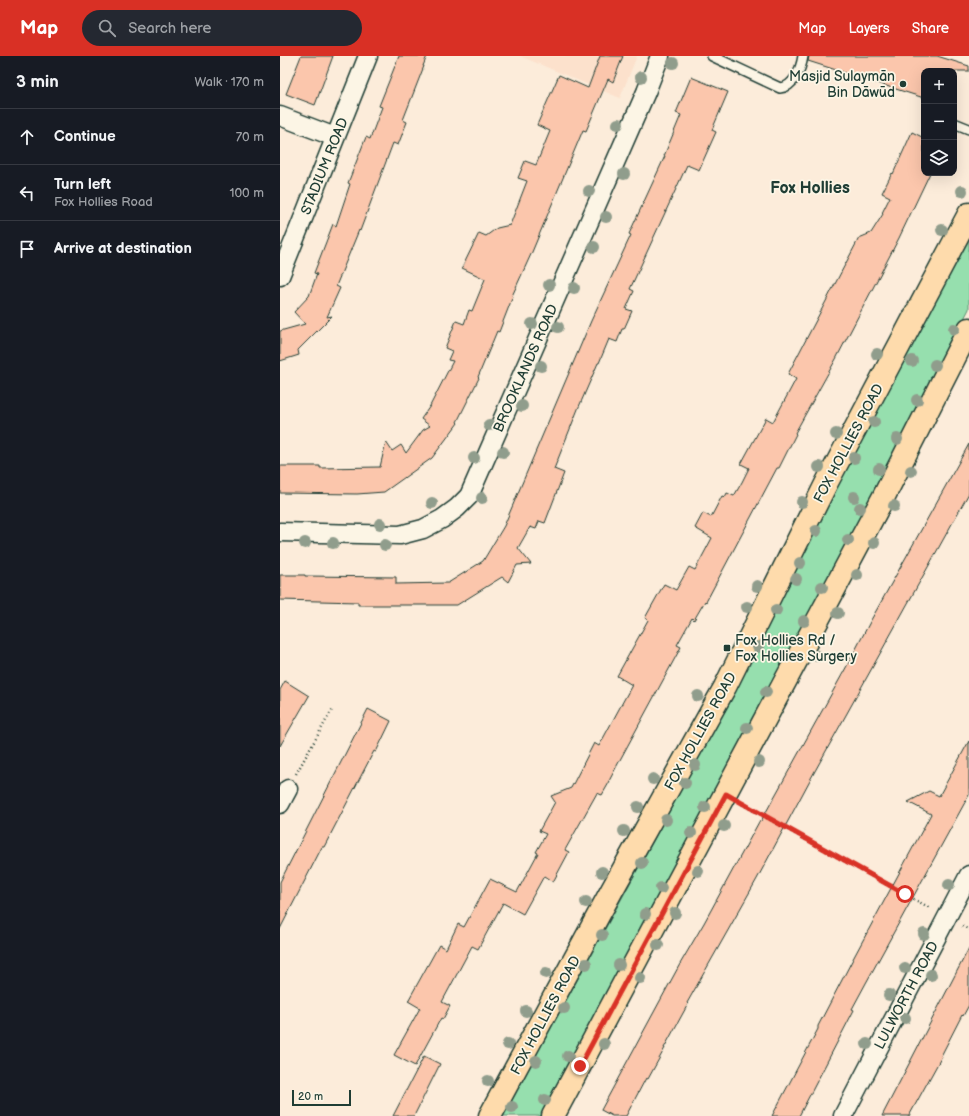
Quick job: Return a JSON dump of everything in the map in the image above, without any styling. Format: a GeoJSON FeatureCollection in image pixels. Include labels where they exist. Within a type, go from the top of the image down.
{"type":"FeatureCollection","features":[{"type":"Feature","properties":{"kind":"main road","name":"FOX HOLLIES ROAD"},"geometry":{"type":"LineString","coordinates":[[490,1116],[612,890],[725,687],[826,484],[969,214]]}},
{"type":"Feature","properties":{"kind":"main road"},"geometry":{"type":"LineString","coordinates":[[553,1116],[883,498],[969,329]]}},
{"type":"Feature","properties":{"kind":"street","name":"STADIUM ROAD"},"geometry":{"type":"LineString","coordinates":[[280,276],[368,56]]}},
{"type":"Feature","properties":{"kind":"street","name":"BROOKLANDS ROAD"},"geometry":{"type":"LineString","coordinates":[[280,532],[400,535],[423,529],[442,519],[457,508],[469,496],[646,92],[660,56]]}},
{"type":"Feature","properties":{"kind":"street"},"geometry":{"type":"LineString","coordinates":[[280,116],[336,138]]}},
{"type":"Feature","properties":{"kind":"street","name":"LULWORTH ROAD"},"geometry":{"type":"LineString","coordinates":[[843,1116],[969,875]]}},
{"type":"Feature","properties":{"kind":"lane"},"geometry":{"type":"LineString","coordinates":[[712,56],[780,88],[785,88],[792,84],[802,63],[803,56]]}},
{"type":"Feature","properties":{"kind":"lane"},"geometry":{"type":"LineString","coordinates":[[957,124],[969,129]]}},
{"type":"Feature","properties":{"kind":"path"},"geometry":{"type":"LineString","coordinates":[[284,796],[333,708]]}},
{"type":"Feature","properties":{"kind":"path"},"geometry":{"type":"LineString","coordinates":[[726,794],[946,917]]}},
{"type":"Feature","properties":{"kind":"shaded area"},"geometry":{"type":"Polygon","coordinates":[[[520,56],[637,56],[620,98],[520,56]]]}},
{"type":"Feature","properties":{"kind":"green space"},"geometry":{"type":"Polygon","coordinates":[[[969,236],[969,309],[851,537],[541,1116],[503,1116],[717,724],[837,487],[969,236]]]}},
{"type":"Feature","properties":{"kind":"building"},"geometry":{"type":"Polygon","coordinates":[[[301,56],[333,56],[315,105],[286,94],[301,56]]]}},
{"type":"Feature","properties":{"kind":"building"},"geometry":{"type":"Polygon","coordinates":[[[399,56],[427,56],[403,120],[407,122],[398,145],[393,143],[360,231],[359,230],[336,286],[340,288],[327,317],[332,316],[298,350],[299,355],[280,361],[280,331],[305,324],[294,312],[309,296],[317,274],[314,273],[333,224],[336,226],[350,184],[348,183],[366,137],[370,139],[382,107],[379,106],[399,56]]]}},
{"type":"Feature","properties":{"kind":"building"},"geometry":{"type":"Polygon","coordinates":[[[600,56],[623,56],[613,82],[608,79],[586,131],[583,130],[512,296],[499,332],[497,331],[478,377],[479,378],[457,422],[458,423],[432,458],[384,492],[357,494],[280,493],[280,466],[320,466],[320,468],[380,467],[386,442],[392,451],[401,445],[406,453],[423,430],[430,426],[421,419],[430,406],[453,361],[448,360],[452,351],[445,348],[456,321],[464,324],[469,310],[472,311],[485,279],[462,268],[479,233],[486,236],[497,228],[510,225],[527,181],[518,178],[525,161],[536,165],[550,131],[537,125],[559,75],[588,88],[600,56]]]}},
{"type":"Feature","properties":{"kind":"building","name":"Masjid Sulaymān Bin Dāwūd"},"geometry":{"type":"Polygon","coordinates":[[[809,56],[937,56],[969,66],[969,71],[957,71],[957,68],[921,68],[921,97],[808,61],[809,56]]]}},
{"type":"Feature","properties":{"kind":"building"},"geometry":{"type":"Polygon","coordinates":[[[691,77],[728,92],[712,130],[716,132],[699,170],[687,165],[630,289],[634,291],[626,309],[632,311],[617,342],[609,339],[578,409],[554,469],[564,473],[545,523],[539,521],[536,529],[530,527],[518,548],[531,564],[517,565],[508,582],[502,577],[457,605],[358,605],[358,602],[280,600],[280,575],[396,577],[396,584],[448,583],[483,561],[504,526],[591,321],[631,235],[629,234],[665,156],[681,115],[676,113],[691,77]]]}},
{"type":"Feature","properties":{"kind":"building"},"geometry":{"type":"Polygon","coordinates":[[[912,132],[921,136],[921,176],[929,176],[899,238],[836,359],[795,433],[796,434],[779,468],[777,468],[706,602],[705,601],[694,620],[692,618],[677,645],[681,647],[610,781],[602,795],[597,793],[565,850],[569,852],[553,882],[544,876],[523,914],[503,903],[478,949],[472,946],[442,1002],[450,1006],[443,1019],[441,1018],[415,1066],[394,1055],[420,1008],[408,1001],[439,945],[446,949],[458,924],[464,927],[490,879],[517,892],[538,853],[536,852],[546,834],[539,831],[555,802],[551,796],[571,788],[594,743],[599,746],[632,685],[617,676],[648,620],[645,618],[664,584],[676,590],[689,567],[695,570],[712,538],[695,528],[703,513],[711,517],[722,496],[725,497],[727,493],[734,496],[742,482],[749,468],[741,464],[766,418],[773,422],[796,379],[788,374],[859,238],[871,233],[883,214],[882,213],[890,197],[882,193],[892,173],[893,174],[912,132]]]}},
{"type":"Feature","properties":{"kind":"building"},"geometry":{"type":"Polygon","coordinates":[[[969,444],[969,493],[810,780],[757,879],[687,1003],[688,1004],[648,1079],[646,1078],[626,1116],[612,1116],[601,1110],[680,964],[760,820],[761,821],[969,444]]]}},
{"type":"Feature","properties":{"kind":"building"},"geometry":{"type":"Polygon","coordinates":[[[285,681],[309,696],[280,746],[280,690],[285,681]]]}},
{"type":"Feature","properties":{"kind":"building"},"geometry":{"type":"Polygon","coordinates":[[[368,709],[391,721],[376,752],[374,751],[324,847],[322,847],[280,929],[280,882],[368,709]]]}},
{"type":"Feature","properties":{"kind":"building"},"geometry":{"type":"Polygon","coordinates":[[[969,741],[969,795],[852,1009],[854,1010],[799,1116],[772,1116],[855,955],[931,814],[908,802],[929,791],[939,796],[969,741]]]}},
{"type":"Feature","properties":{"kind":"building"},"geometry":{"type":"Polygon","coordinates":[[[969,948],[969,1005],[963,1016],[962,1015],[942,1056],[909,1116],[882,1116],[969,948]]]}},
{"type":"Feature","properties":{"kind":"building"},"geometry":{"type":"Polygon","coordinates":[[[424,1056],[440,1064],[414,1116],[393,1116],[424,1056]]]}},
{"type":"Feature","properties":{"kind":"place","name":"Masjid Sulaymān Bin Dāwūd"},"geometry":{"type":"Point","coordinates":[903,84]}},
{"type":"Feature","properties":{"kind":"place","name":"Fox Hollies Rd / Fox Hollies Surgery"},"geometry":{"type":"Point","coordinates":[727,648]}},
{"type":"Feature","properties":{"kind":"district","name":"Fox Hollies"},"geometry":{"type":"Point","coordinates":[810,187]}},
{"type":"Feature","properties":{"kind":"route"},"geometry":{"type":"LineString","coordinates":[[580,1066],[726,794],[905,894]]}}]}
